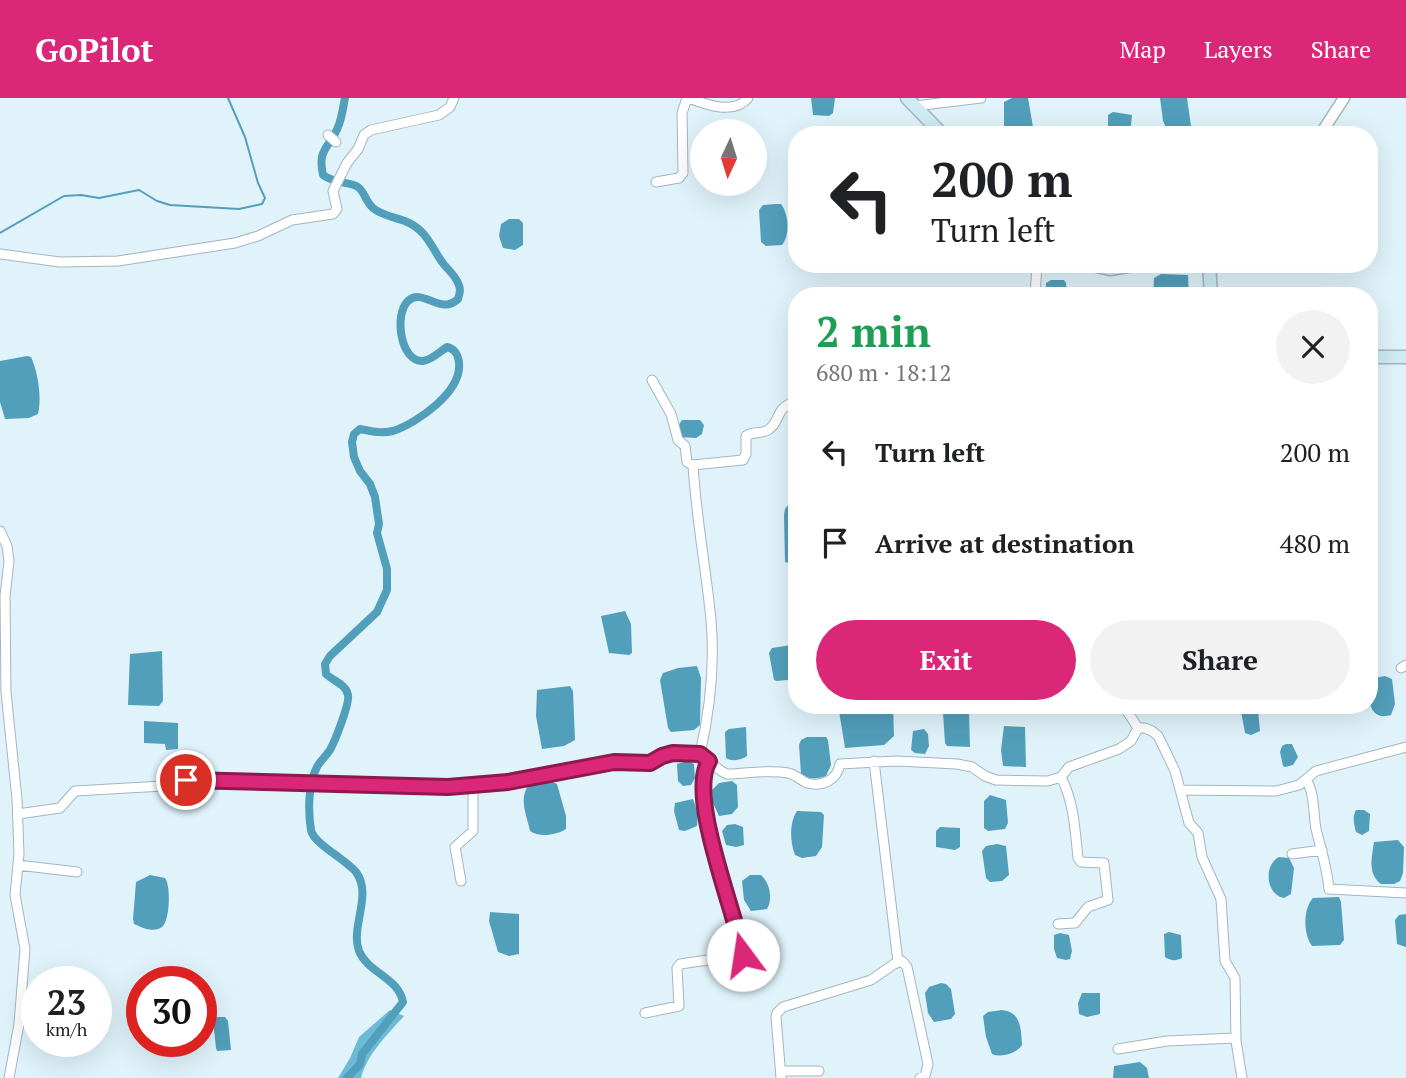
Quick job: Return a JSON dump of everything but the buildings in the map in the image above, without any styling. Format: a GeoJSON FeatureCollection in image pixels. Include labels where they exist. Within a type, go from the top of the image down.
{"type":"FeatureCollection","features":[{"type":"Feature","properties":{"kind":"main road"},"geometry":{"type":"LineString","coordinates":[[911,102],[934,126]]}},
{"type":"Feature","properties":{"kind":"main road"},"geometry":{"type":"LineString","coordinates":[[1378,357],[1406,356]]}},
{"type":"Feature","properties":{"kind":"street"},"geometry":{"type":"LineString","coordinates":[[0,254],[41,261],[111,262],[235,243],[258,236],[292,220],[333,214],[337,209],[332,194],[336,183],[367,132],[439,115],[450,107],[454,98]]}},
{"type":"Feature","properties":{"kind":"street"},"geometry":{"type":"LineString","coordinates":[[656,183],[679,178],[683,173],[681,113],[688,98],[729,107],[744,104],[748,98]]}},
{"type":"Feature","properties":{"kind":"street"},"geometry":{"type":"LineString","coordinates":[[911,102],[981,98]]}},
{"type":"Feature","properties":{"kind":"street"},"geometry":{"type":"LineString","coordinates":[[1326,126],[1344,98]]}},
{"type":"Feature","properties":{"kind":"street"},"geometry":{"type":"LineString","coordinates":[[327,135],[336,142]]}},
{"type":"Feature","properties":{"kind":"street"},"geometry":{"type":"LineString","coordinates":[[652,380],[671,414],[678,440],[685,446],[687,462],[693,465],[743,460],[746,454],[746,436],[749,433],[767,431],[779,411],[788,406]]}},
{"type":"Feature","properties":{"kind":"street"},"geometry":{"type":"LineString","coordinates":[[693,465],[711,623],[711,697],[700,754]]}},
{"type":"Feature","properties":{"kind":"street"},"geometry":{"type":"LineString","coordinates":[[0,531],[7,546],[9,561],[5,596],[6,692],[18,814],[15,895],[23,934],[24,960],[19,1024],[9,1078]]}},
{"type":"Feature","properties":{"kind":"street"},"geometry":{"type":"LineString","coordinates":[[1129,714],[1138,728]]}},
{"type":"Feature","properties":{"kind":"street"},"geometry":{"type":"LineString","coordinates":[[18,814],[60,808],[71,793],[85,790],[163,786],[175,781],[448,787],[508,782],[614,762],[650,763],[673,753],[700,754],[727,774],[788,773],[814,783],[825,783],[837,776],[840,764],[874,761],[957,764],[972,767],[996,780],[1048,781],[1061,776],[1069,767],[1119,749],[1131,741],[1138,728]]}},
{"type":"Feature","properties":{"kind":"street"},"geometry":{"type":"LineString","coordinates":[[1138,728],[1145,728],[1158,736],[1175,771],[1189,823],[1198,833],[1202,857],[1221,899],[1225,961],[1235,978],[1236,1038],[1242,1078]]}},
{"type":"Feature","properties":{"kind":"street"},"geometry":{"type":"LineString","coordinates":[[1180,790],[1276,791],[1299,785],[1315,771],[1406,747]]}},
{"type":"Feature","properties":{"kind":"street"},"geometry":{"type":"LineString","coordinates":[[645,1013],[679,1006],[677,968],[680,964],[743,955],[738,928],[719,873],[710,831],[704,780],[709,761]]}},
{"type":"Feature","properties":{"kind":"street"},"geometry":{"type":"LineString","coordinates":[[874,761],[898,962]]}},
{"type":"Feature","properties":{"kind":"street"},"geometry":{"type":"LineString","coordinates":[[1058,924],[1075,923],[1092,904],[1108,900],[1104,863],[1084,862],[1078,858],[1071,806],[1061,776]]}},
{"type":"Feature","properties":{"kind":"street"},"geometry":{"type":"LineString","coordinates":[[1306,780],[1311,793],[1329,889],[1406,893]]}},
{"type":"Feature","properties":{"kind":"street"},"geometry":{"type":"LineString","coordinates":[[461,881],[455,847],[473,831],[473,785]]}},
{"type":"Feature","properties":{"kind":"street"},"geometry":{"type":"LineString","coordinates":[[1292,853],[1322,850]]}},
{"type":"Feature","properties":{"kind":"street"},"geometry":{"type":"LineString","coordinates":[[18,865],[76,872]]}},
{"type":"Feature","properties":{"kind":"street"},"geometry":{"type":"LineString","coordinates":[[819,1072],[781,1074],[776,1013],[783,1007],[871,979],[898,962],[905,963],[907,967],[928,1064],[925,1076],[920,1078]]}},
{"type":"Feature","properties":{"kind":"street"},"geometry":{"type":"LineString","coordinates":[[1118,1049],[1167,1041],[1236,1038]]}},
{"type":"Feature","properties":{"kind":"shaded area"},"geometry":{"type":"Polygon","coordinates":[[[811,98],[835,98],[833,113],[829,116],[813,115],[811,98]]]}},
{"type":"Feature","properties":{"kind":"shaded area"},"geometry":{"type":"Polygon","coordinates":[[[1012,98],[1028,98],[1033,126],[1004,126],[1004,102],[1012,98]]]}},
{"type":"Feature","properties":{"kind":"shaded area"},"geometry":{"type":"Polygon","coordinates":[[[1160,98],[1187,98],[1191,126],[1165,126],[1160,98]]]}},
{"type":"Feature","properties":{"kind":"shaded area"},"geometry":{"type":"Polygon","coordinates":[[[1113,112],[1132,115],[1131,126],[1108,126],[1108,115],[1113,112]]]}},
{"type":"Feature","properties":{"kind":"shaded area"},"geometry":{"type":"Polygon","coordinates":[[[781,204],[786,213],[785,241],[782,245],[766,246],[761,242],[759,210],[763,205],[781,204]]]}},
{"type":"Feature","properties":{"kind":"shaded area"},"geometry":{"type":"Polygon","coordinates":[[[509,219],[519,219],[523,223],[523,245],[515,250],[503,248],[499,236],[501,224],[509,219]]]}},
{"type":"Feature","properties":{"kind":"shaded area"},"geometry":{"type":"Polygon","coordinates":[[[1161,274],[1188,275],[1189,287],[1154,287],[1154,278],[1161,274]]]}},
{"type":"Feature","properties":{"kind":"shaded area"},"geometry":{"type":"Polygon","coordinates":[[[1051,280],[1064,280],[1066,287],[1046,287],[1046,283],[1051,280]]]}},
{"type":"Feature","properties":{"kind":"shaded area"},"geometry":{"type":"Polygon","coordinates":[[[31,357],[37,377],[40,400],[38,414],[29,418],[5,419],[0,402],[0,361],[31,357]]]}},
{"type":"Feature","properties":{"kind":"shaded area"},"geometry":{"type":"Polygon","coordinates":[[[682,420],[700,420],[704,425],[702,434],[696,438],[679,437],[678,426],[682,420]]]}},
{"type":"Feature","properties":{"kind":"shaded area"},"geometry":{"type":"Polygon","coordinates":[[[788,505],[788,563],[785,562],[785,509],[788,505]]]}},
{"type":"Feature","properties":{"kind":"shaded area"},"geometry":{"type":"Polygon","coordinates":[[[625,611],[631,624],[632,653],[609,653],[601,616],[625,611]]]}},
{"type":"Feature","properties":{"kind":"shaded area"},"geometry":{"type":"Polygon","coordinates":[[[788,645],[788,680],[774,680],[769,653],[772,648],[788,645]]]}},
{"type":"Feature","properties":{"kind":"shaded area"},"geometry":{"type":"Polygon","coordinates":[[[162,651],[163,701],[159,706],[128,705],[130,654],[162,651]]]}},
{"type":"Feature","properties":{"kind":"shaded area"},"geometry":{"type":"Polygon","coordinates":[[[697,666],[701,678],[700,725],[694,730],[671,732],[668,728],[660,680],[663,673],[697,666]]]}},
{"type":"Feature","properties":{"kind":"shaded area"},"geometry":{"type":"Polygon","coordinates":[[[1385,676],[1392,679],[1395,704],[1391,715],[1376,714],[1378,677],[1385,676]]]}},
{"type":"Feature","properties":{"kind":"shaded area"},"geometry":{"type":"Polygon","coordinates":[[[570,686],[573,691],[575,740],[564,746],[542,749],[536,716],[537,690],[570,686]]]}},
{"type":"Feature","properties":{"kind":"shaded area"},"geometry":{"type":"Polygon","coordinates":[[[839,714],[893,714],[894,736],[884,745],[845,748],[839,714]]]}},
{"type":"Feature","properties":{"kind":"shaded area"},"geometry":{"type":"Polygon","coordinates":[[[943,714],[969,714],[970,747],[947,746],[943,714]]]}},
{"type":"Feature","properties":{"kind":"shaded area"},"geometry":{"type":"Polygon","coordinates":[[[1242,714],[1258,714],[1260,731],[1251,735],[1245,733],[1242,714]]]}},
{"type":"Feature","properties":{"kind":"shaded area"},"geometry":{"type":"Polygon","coordinates":[[[144,721],[178,723],[178,749],[166,750],[165,744],[144,743],[144,721]]]}},
{"type":"Feature","properties":{"kind":"shaded area"},"geometry":{"type":"Polygon","coordinates":[[[1004,726],[1025,727],[1026,767],[1003,766],[1001,750],[1004,726]]]}},
{"type":"Feature","properties":{"kind":"shaded area"},"geometry":{"type":"Polygon","coordinates":[[[746,727],[747,756],[737,760],[726,758],[725,732],[746,727]]]}},
{"type":"Feature","properties":{"kind":"shaded area"},"geometry":{"type":"Polygon","coordinates":[[[924,729],[928,734],[929,746],[925,754],[915,753],[911,750],[913,731],[924,729]]]}},
{"type":"Feature","properties":{"kind":"shaded area"},"geometry":{"type":"Polygon","coordinates":[[[807,737],[826,737],[828,740],[831,765],[826,776],[813,778],[801,774],[799,745],[801,740],[807,737]]]}},
{"type":"Feature","properties":{"kind":"shaded area"},"geometry":{"type":"Polygon","coordinates":[[[1286,744],[1292,744],[1298,757],[1293,765],[1285,767],[1280,752],[1286,744]]]}},
{"type":"Feature","properties":{"kind":"shaded area"},"geometry":{"type":"Polygon","coordinates":[[[688,761],[694,764],[695,778],[691,785],[683,786],[678,781],[677,764],[688,761]]]}},
{"type":"Feature","properties":{"kind":"shaded area"},"geometry":{"type":"Polygon","coordinates":[[[732,781],[737,785],[738,807],[732,814],[719,816],[713,803],[712,790],[719,783],[732,781]]]}},
{"type":"Feature","properties":{"kind":"shaded area"},"geometry":{"type":"Polygon","coordinates":[[[552,782],[557,784],[566,816],[566,829],[548,835],[534,833],[530,831],[524,807],[526,790],[529,785],[552,782]]]}},
{"type":"Feature","properties":{"kind":"shaded area"},"geometry":{"type":"Polygon","coordinates":[[[990,795],[1006,800],[1008,823],[1005,829],[988,831],[984,828],[984,801],[990,795]]]}},
{"type":"Feature","properties":{"kind":"shaded area"},"geometry":{"type":"Polygon","coordinates":[[[693,799],[698,814],[697,826],[685,831],[679,830],[674,811],[675,803],[693,799]]]}},
{"type":"Feature","properties":{"kind":"shaded area"},"geometry":{"type":"Polygon","coordinates":[[[1356,810],[1364,810],[1370,814],[1369,831],[1362,835],[1355,829],[1356,810]]]}},
{"type":"Feature","properties":{"kind":"shaded area"},"geometry":{"type":"Polygon","coordinates":[[[797,811],[821,812],[824,815],[822,847],[816,856],[802,858],[795,855],[791,833],[797,811]]]}},
{"type":"Feature","properties":{"kind":"shaded area"},"geometry":{"type":"Polygon","coordinates":[[[727,825],[743,827],[744,845],[726,845],[722,831],[727,825]]]}},
{"type":"Feature","properties":{"kind":"shaded area"},"geometry":{"type":"Polygon","coordinates":[[[940,827],[960,828],[960,847],[955,850],[936,847],[936,831],[940,827]]]}},
{"type":"Feature","properties":{"kind":"shaded area"},"geometry":{"type":"Polygon","coordinates":[[[1398,840],[1404,847],[1400,881],[1381,884],[1372,870],[1374,842],[1398,840]]]}},
{"type":"Feature","properties":{"kind":"shaded area"},"geometry":{"type":"Polygon","coordinates":[[[986,846],[1006,846],[1009,875],[1002,881],[990,882],[986,878],[982,851],[986,846]]]}},
{"type":"Feature","properties":{"kind":"shaded area"},"geometry":{"type":"Polygon","coordinates":[[[1279,857],[1289,858],[1294,868],[1291,894],[1284,898],[1273,891],[1269,879],[1270,866],[1279,857]]]}},
{"type":"Feature","properties":{"kind":"shaded area"},"geometry":{"type":"Polygon","coordinates":[[[150,875],[165,878],[168,888],[167,918],[162,927],[155,930],[134,924],[133,919],[136,882],[150,875]]]}},
{"type":"Feature","properties":{"kind":"shaded area"},"geometry":{"type":"Polygon","coordinates":[[[750,875],[761,875],[767,882],[770,896],[767,909],[751,911],[744,900],[742,881],[750,875]]]}},
{"type":"Feature","properties":{"kind":"shaded area"},"geometry":{"type":"Polygon","coordinates":[[[1339,897],[1344,940],[1340,945],[1312,946],[1306,928],[1307,908],[1313,898],[1339,897]]]}},
{"type":"Feature","properties":{"kind":"shaded area"},"geometry":{"type":"Polygon","coordinates":[[[490,912],[519,914],[519,954],[509,956],[498,952],[489,921],[490,912]]]}},
{"type":"Feature","properties":{"kind":"shaded area"},"geometry":{"type":"Polygon","coordinates":[[[1406,914],[1406,947],[1397,944],[1395,920],[1399,915],[1406,914]]]}},
{"type":"Feature","properties":{"kind":"shaded area"},"geometry":{"type":"Polygon","coordinates":[[[1169,932],[1181,935],[1182,958],[1178,960],[1165,957],[1164,934],[1169,932]]]}},
{"type":"Feature","properties":{"kind":"shaded area"},"geometry":{"type":"Polygon","coordinates":[[[1054,935],[1069,935],[1072,951],[1070,959],[1057,958],[1054,935]]]}},
{"type":"Feature","properties":{"kind":"shaded area"},"geometry":{"type":"Polygon","coordinates":[[[941,983],[951,989],[955,1014],[951,1019],[934,1022],[928,1013],[925,993],[929,987],[941,983]]]}},
{"type":"Feature","properties":{"kind":"shaded area"},"geometry":{"type":"Polygon","coordinates":[[[1082,993],[1100,993],[1100,1014],[1087,1017],[1079,1014],[1078,1003],[1082,993]]]}},
{"type":"Feature","properties":{"kind":"shaded area"},"geometry":{"type":"Polygon","coordinates":[[[390,1010],[404,1016],[373,1053],[361,1078],[338,1078],[359,1037],[390,1010]]]}},
{"type":"Feature","properties":{"kind":"shaded area"},"geometry":{"type":"Polygon","coordinates":[[[1002,1010],[1016,1017],[1022,1045],[1012,1053],[1000,1056],[992,1054],[983,1016],[988,1012],[1002,1010]]]}},
{"type":"Feature","properties":{"kind":"shaded area"},"geometry":{"type":"Polygon","coordinates":[[[217,1017],[225,1017],[228,1021],[231,1050],[217,1051],[217,1017]]]}},
{"type":"Feature","properties":{"kind":"shaded area"},"geometry":{"type":"Polygon","coordinates":[[[1140,1062],[1147,1068],[1149,1078],[1113,1078],[1114,1066],[1140,1062]]]}},
{"type":"Feature","properties":{"kind":"waterway"},"geometry":{"type":"LineString","coordinates":[[0,233],[64,196],[99,198],[139,190],[170,205],[239,209],[262,204],[265,198],[245,137],[228,98]]}},
{"type":"Feature","properties":{"kind":"waterway"},"geometry":{"type":"LineString","coordinates":[[345,98],[338,127],[323,153],[323,175],[358,187],[377,211],[419,229],[455,277],[460,291],[458,299],[445,305],[420,297],[414,298],[408,301],[401,316],[404,346],[415,359],[426,360],[447,347],[456,352],[458,374],[446,395],[425,414],[403,427],[389,432],[360,429],[354,434],[352,442],[354,457],[375,497],[379,524],[377,533],[387,569],[387,590],[377,612],[330,656],[325,664],[326,674],[345,688],[348,699],[332,745],[314,774],[310,823],[317,840],[351,867],[361,881],[362,901],[357,932],[359,951],[369,965],[395,987],[403,1002],[362,1054],[360,1064],[347,1078]]}},
{"type":"Feature","properties":{"kind":"route"},"geometry":{"type":"LineString","coordinates":[[186,780],[448,787],[508,782],[614,762],[650,763],[673,753],[700,754],[709,761],[704,780],[705,802],[719,873],[738,928],[743,955]]}}]}
